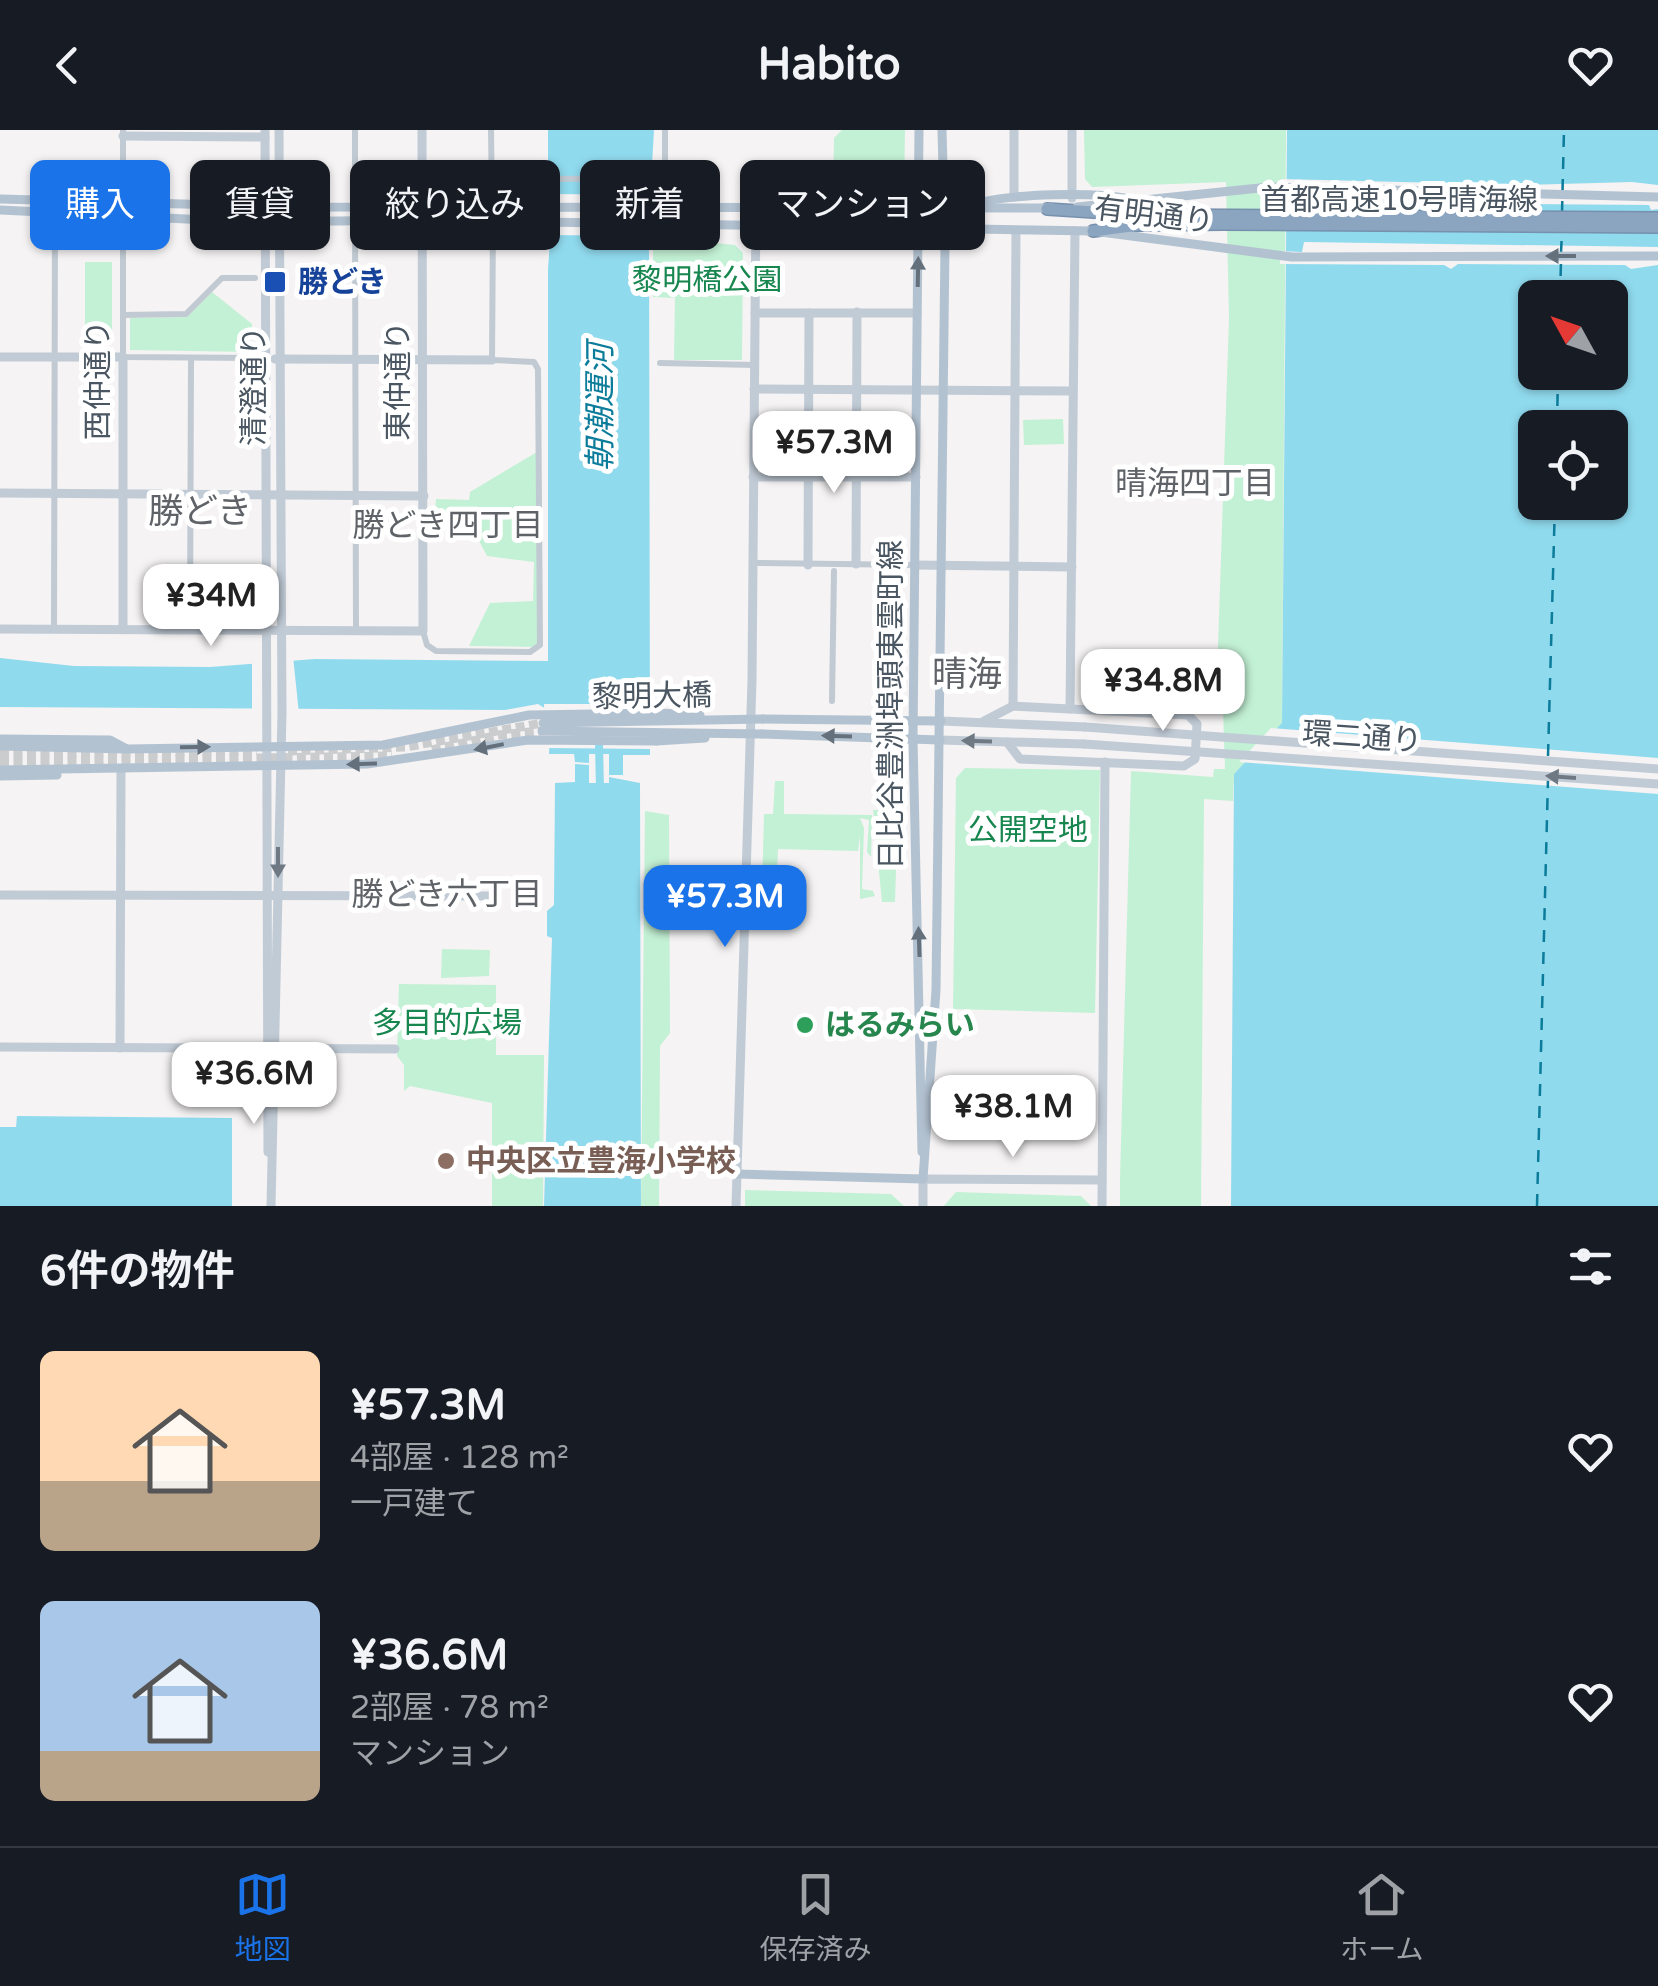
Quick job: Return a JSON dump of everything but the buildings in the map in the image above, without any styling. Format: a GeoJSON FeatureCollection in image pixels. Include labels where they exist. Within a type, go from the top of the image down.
{"type":"FeatureCollection","features":[{"type":"Feature","properties":{"kind":"highway"},"geometry":{"type":"LineString","coordinates":[[1047,208],[1139,214]]}},
{"type":"Feature","properties":{"kind":"highway"},"geometry":{"type":"LineString","coordinates":[[1093,231],[1139,214]]}},
{"type":"Feature","properties":{"kind":"highway","name":"首都高速10号晴海線"},"geometry":{"type":"LineString","coordinates":[[1139,214],[1658,218]]}},
{"type":"Feature","properties":{"kind":"highway","name":"首都高速10号晴海線"},"geometry":{"type":"LineString","coordinates":[[1139,214],[1658,227]]}},
{"type":"Feature","properties":{"kind":"main road","name":"日比谷豊洲埠頭東雲町線"},"geometry":{"type":"LineString","coordinates":[[919,130],[919,160]]}},
{"type":"Feature","properties":{"kind":"main road","name":"日比谷豊洲埠頭東雲町線"},"geometry":{"type":"LineString","coordinates":[[942,130],[942,160]]}},
{"type":"Feature","properties":{"kind":"main road","name":"有明通り"},"geometry":{"type":"LineString","coordinates":[[985,199],[1121,195],[1139,214],[1214,191],[1298,186],[1426,194],[1658,198]]}},
{"type":"Feature","properties":{"kind":"main road"},"geometry":{"type":"LineString","coordinates":[[0,199],[30,200]]}},
{"type":"Feature","properties":{"kind":"main road"},"geometry":{"type":"LineString","coordinates":[[560,207],[740,206]]}},
{"type":"Feature","properties":{"kind":"main road"},"geometry":{"type":"LineString","coordinates":[[985,207],[1047,208]]}},
{"type":"Feature","properties":{"kind":"main road","name":"有明通り"},"geometry":{"type":"LineString","coordinates":[[0,210],[30,212]]}},
{"type":"Feature","properties":{"kind":"main road","name":"有明通り"},"geometry":{"type":"LineString","coordinates":[[560,222],[740,227]]}},
{"type":"Feature","properties":{"kind":"main road","name":"有明通り"},"geometry":{"type":"LineString","coordinates":[[985,230],[1093,231],[1292,257],[1658,256]]}},
{"type":"Feature","properties":{"kind":"main road","name":"日比谷豊洲埠頭東雲町線"},"geometry":{"type":"LineString","coordinates":[[918,250],[913,738],[923,1179]]}},
{"type":"Feature","properties":{"kind":"main road","name":"日比谷豊洲埠頭東雲町線"},"geometry":{"type":"LineString","coordinates":[[923,1179],[936,951],[943,250]]}},
{"type":"Feature","properties":{"kind":"main road"},"geometry":{"type":"LineString","coordinates":[[0,742],[126,749],[392,744],[445,735],[497,720],[546,714],[658,713],[763,719]]}},
{"type":"Feature","properties":{"kind":"main road","name":"環二通り"},"geometry":{"type":"LineString","coordinates":[[763,719],[940,720]]}},
{"type":"Feature","properties":{"kind":"main road","name":"黎明大橋"},"geometry":{"type":"LineString","coordinates":[[762,734],[542,727],[763,719]]}},
{"type":"Feature","properties":{"kind":"main road"},"geometry":{"type":"LineString","coordinates":[[0,773],[392,762],[528,740],[656,741],[762,734]]}},
{"type":"Feature","properties":{"kind":"main road","name":"環二通り"},"geometry":{"type":"LineString","coordinates":[[762,734],[940,740]]}},
{"type":"Feature","properties":{"kind":"main road"},"geometry":{"type":"LineString","coordinates":[[0,742],[110,740],[126,749]]}},
{"type":"Feature","properties":{"kind":"main road"},"geometry":{"type":"LineString","coordinates":[[392,744],[396,754],[392,762]]}},
{"type":"Feature","properties":{"kind":"main road"},"geometry":{"type":"LineString","coordinates":[[238,746],[243,756],[238,765]]}},
{"type":"Feature","properties":{"kind":"main road"},"geometry":{"type":"LineString","coordinates":[[0,773],[174,767]]}},
{"type":"Feature","properties":{"kind":"main road"},"geometry":{"type":"LineString","coordinates":[[920,990],[931,988],[936,951]]}},
{"type":"Feature","properties":{"kind":"main road"},"geometry":{"type":"LineString","coordinates":[[736,1174],[923,1179]]}},
{"type":"Feature","properties":{"kind":"street","name":"清澄通り"},"geometry":{"type":"LineString","coordinates":[[279,130],[279,160]]}},
{"type":"Feature","properties":{"kind":"street"},"geometry":{"type":"LineString","coordinates":[[354,130],[354,160]]}},
{"type":"Feature","properties":{"kind":"street","name":"東仲通り"},"geometry":{"type":"LineString","coordinates":[[422,130],[422,160]]}},
{"type":"Feature","properties":{"kind":"street"},"geometry":{"type":"LineString","coordinates":[[491,130],[491,160]]}},
{"type":"Feature","properties":{"kind":"street"},"geometry":{"type":"LineString","coordinates":[[560,179],[665,178],[665,130]]}},
{"type":"Feature","properties":{"kind":"street"},"geometry":{"type":"LineString","coordinates":[[1014,130],[1014,198]]}},
{"type":"Feature","properties":{"kind":"street"},"geometry":{"type":"LineString","coordinates":[[1072,130],[1072,198]]}},
{"type":"Feature","properties":{"kind":"street"},"geometry":{"type":"LineString","coordinates":[[123,133],[265,133]]}},
{"type":"Feature","properties":{"kind":"street","name":"西仲通り"},"geometry":{"type":"LineString","coordinates":[[123,133],[123,160]]}},
{"type":"Feature","properties":{"kind":"street","name":"清澄通り"},"geometry":{"type":"LineString","coordinates":[[265,133],[266,160]]}},
{"type":"Feature","properties":{"kind":"street"},"geometry":{"type":"LineString","coordinates":[[1012,706],[1016,230]]}},
{"type":"Feature","properties":{"kind":"street"},"geometry":{"type":"LineString","coordinates":[[1070,709],[1074,231]]}},
{"type":"Feature","properties":{"kind":"street"},"geometry":{"type":"LineString","coordinates":[[54,629],[55,250]]}},
{"type":"Feature","properties":{"kind":"street","name":"西仲通り"},"geometry":{"type":"LineString","coordinates":[[123,250],[123,630]]}},
{"type":"Feature","properties":{"kind":"street","name":"清澄通り"},"geometry":{"type":"LineString","coordinates":[[268,250],[273,358]]}},
{"type":"Feature","properties":{"kind":"street","name":"清澄通り"},"geometry":{"type":"LineString","coordinates":[[264,746],[278,250]]}},
{"type":"Feature","properties":{"kind":"street"},"geometry":{"type":"LineString","coordinates":[[355,250],[356,631]]}},
{"type":"Feature","properties":{"kind":"street","name":"東仲通り"},"geometry":{"type":"LineString","coordinates":[[423,250],[423,631]]}},
{"type":"Feature","properties":{"kind":"street"},"geometry":{"type":"LineString","coordinates":[[492,360],[493,250]]}},
{"type":"Feature","properties":{"kind":"street"},"geometry":{"type":"LineString","coordinates":[[736,1206],[750,726],[756,250]]}},
{"type":"Feature","properties":{"kind":"street"},"geometry":{"type":"LineString","coordinates":[[123,315],[186,314],[222,278],[256,278]]}},
{"type":"Feature","properties":{"kind":"street"},"geometry":{"type":"LineString","coordinates":[[856,564],[858,312]]}},
{"type":"Feature","properties":{"kind":"street"},"geometry":{"type":"LineString","coordinates":[[755,313],[918,314]]}},
{"type":"Feature","properties":{"kind":"street"},"geometry":{"type":"LineString","coordinates":[[808,313],[808,564]]}},
{"type":"Feature","properties":{"kind":"street"},"geometry":{"type":"LineString","coordinates":[[0,357],[524,359],[538,370],[540,645],[530,652],[436,651],[427,645],[423,631],[280,630],[266,636],[190,630],[0,629]]}},
{"type":"Feature","properties":{"kind":"street"},"geometry":{"type":"LineString","coordinates":[[190,630],[191,358]]}},
{"type":"Feature","properties":{"kind":"street"},"geometry":{"type":"LineString","coordinates":[[660,363],[754,364]]}},
{"type":"Feature","properties":{"kind":"street"},"geometry":{"type":"LineString","coordinates":[[754,389],[1073,391]]}},
{"type":"Feature","properties":{"kind":"street"},"geometry":{"type":"LineString","coordinates":[[753,477],[916,477]]}},
{"type":"Feature","properties":{"kind":"street"},"geometry":{"type":"LineString","coordinates":[[0,493],[424,496]]}},
{"type":"Feature","properties":{"kind":"street","name":"清澄通り"},"geometry":{"type":"LineString","coordinates":[[273,494],[281,746]]}},
{"type":"Feature","properties":{"kind":"street"},"geometry":{"type":"LineString","coordinates":[[752,563],[1072,567]]}},
{"type":"Feature","properties":{"kind":"street"},"geometry":{"type":"LineString","coordinates":[[832,701],[834,571]]}},
{"type":"Feature","properties":{"kind":"street"},"geometry":{"type":"LineString","coordinates":[[984,721],[1012,706],[1188,716],[1195,720],[1195,759],[1189,764],[1020,759],[1007,742]]}},
{"type":"Feature","properties":{"kind":"street","name":"環二通り"},"geometry":{"type":"LineString","coordinates":[[940,720],[1658,769]]}},
{"type":"Feature","properties":{"kind":"street","name":"環二通り"},"geometry":{"type":"LineString","coordinates":[[940,740],[1084,744],[1658,784]]}},
{"type":"Feature","properties":{"kind":"street"},"geometry":{"type":"LineString","coordinates":[[264,746],[264,1049],[270,1206]]}},
{"type":"Feature","properties":{"kind":"street"},"geometry":{"type":"LineString","coordinates":[[270,1206],[281,746]]}},
{"type":"Feature","properties":{"kind":"street"},"geometry":{"type":"LineString","coordinates":[[1102,1206],[1106,762]]}},
{"type":"Feature","properties":{"kind":"street"},"geometry":{"type":"LineString","coordinates":[[120,1048],[121,771]]}},
{"type":"Feature","properties":{"kind":"street"},"geometry":{"type":"LineString","coordinates":[[0,895],[493,896]]}},
{"type":"Feature","properties":{"kind":"street"},"geometry":{"type":"LineString","coordinates":[[0,1047],[395,1049]]}},
{"type":"Feature","properties":{"kind":"street"},"geometry":{"type":"LineString","coordinates":[[923,1206],[923,1179],[1102,1180]]}},
{"type":"Feature","properties":{"kind":"green space"},"geometry":{"type":"Polygon","coordinates":[[[842,130],[905,130],[904,160],[834,160],[834,138],[842,130]]]}},
{"type":"Feature","properties":{"kind":"green space"},"geometry":{"type":"Polygon","coordinates":[[[1084,130],[1286,130],[1282,724],[1234,774],[1233,801],[1204,799],[1201,1206],[1120,1206],[1120,1179],[1131,771],[1213,777],[1214,769],[1225,769],[1223,709],[1216,707],[1229,318],[1226,182],[1092,187],[1085,179],[1084,130]]]}},
{"type":"Feature","properties":{"kind":"green space","name":"黎明橋公園"},"geometry":{"type":"Polygon","coordinates":[[[720,244],[735,245],[743,253],[742,360],[674,360],[675,298],[653,297],[653,250],[720,250],[720,244]]]}},
{"type":"Feature","properties":{"kind":"green space"},"geometry":{"type":"Polygon","coordinates":[[[85,262],[112,262],[112,330],[85,330],[85,262]]]}},
{"type":"Feature","properties":{"kind":"green space"},"geometry":{"type":"Polygon","coordinates":[[[212,292],[252,324],[251,352],[130,350],[130,318],[187,317],[212,292]]]}},
{"type":"Feature","properties":{"kind":"green space"},"geometry":{"type":"Polygon","coordinates":[[[1063,419],[1064,444],[1024,445],[1023,420],[1063,419]]]}},
{"type":"Feature","properties":{"kind":"green space"},"geometry":{"type":"Polygon","coordinates":[[[537,452],[537,647],[469,646],[490,603],[533,601],[534,562],[487,556],[469,522],[433,536],[436,499],[469,500],[470,492],[537,452]]]}},
{"type":"Feature","properties":{"kind":"green space","name":"公開空地"},"geometry":{"type":"Polygon","coordinates":[[[965,768],[1100,770],[1095,1013],[953,1009],[956,778],[965,768]]]}},
{"type":"Feature","properties":{"kind":"green space"},"geometry":{"type":"Polygon","coordinates":[[[775,781],[784,781],[784,814],[872,815],[871,857],[867,852],[869,820],[860,818],[864,828],[862,889],[873,891],[875,896],[860,899],[860,836],[858,851],[778,849],[774,929],[761,930],[764,814],[773,814],[775,781]]]}},
{"type":"Feature","properties":{"kind":"green space"},"geometry":{"type":"Polygon","coordinates":[[[873,810],[898,810],[895,902],[882,902],[873,810]]]}},
{"type":"Feature","properties":{"kind":"green space"},"geometry":{"type":"Polygon","coordinates":[[[645,811],[669,815],[670,1033],[660,1046],[659,1206],[641,1206],[645,811]]]}},
{"type":"Feature","properties":{"kind":"green space"},"geometry":{"type":"Polygon","coordinates":[[[442,949],[490,950],[489,976],[441,978],[442,949]]]}},
{"type":"Feature","properties":{"kind":"green space","name":"多目的広場"},"geometry":{"type":"Polygon","coordinates":[[[399,984],[496,985],[496,1055],[544,1055],[543,1206],[492,1206],[492,1103],[410,1086],[404,1091],[404,1065],[397,1056],[399,984]]]}},
{"type":"Feature","properties":{"kind":"green space"},"geometry":{"type":"Polygon","coordinates":[[[745,1190],[891,1194],[904,1206],[745,1206],[745,1190]]]}},
{"type":"Feature","properties":{"kind":"green space"},"geometry":{"type":"Polygon","coordinates":[[[956,1192],[1081,1196],[1091,1206],[944,1206],[956,1192]]]}},
{"type":"Feature","properties":{"kind":"water"},"geometry":{"type":"Polygon","coordinates":[[[548,130],[654,130],[652,160],[580,160],[580,250],[649,250],[650,755],[623,755],[623,775],[609,775],[609,754],[589,754],[589,763],[575,762],[574,754],[549,754],[551,712],[538,704],[505,710],[0,707],[0,658],[74,666],[210,667],[315,659],[548,661],[548,269],[549,250],[560,250],[560,160],[548,160],[548,130]]]}},
{"type":"Feature","properties":{"kind":"water"},"geometry":{"type":"Polygon","coordinates":[[[1287,130],[1658,130],[1658,1206],[1231,1206],[1234,774],[1282,723],[1287,130]]]}},
{"type":"Feature","properties":{"kind":"water"},"geometry":{"type":"Polygon","coordinates":[[[575,764],[589,765],[589,783],[609,783],[609,777],[640,783],[641,1206],[544,1206],[552,938],[547,936],[547,911],[554,905],[555,783],[575,782],[575,764]]]}},
{"type":"Feature","properties":{"kind":"water"},"geometry":{"type":"Polygon","coordinates":[[[17,1116],[232,1118],[232,1206],[0,1206],[0,1127],[16,1127],[17,1116]]]}},
{"type":"Feature","properties":{"kind":"pier"},"geometry":{"type":"Polygon","coordinates":[[[1281,179],[1521,185],[1632,182],[1658,185],[1658,209],[1651,210],[1649,205],[1305,202],[1305,192],[1281,191],[1281,179]]]}},
{"type":"Feature","properties":{"kind":"pier"},"geometry":{"type":"Polygon","coordinates":[[[560,194],[580,194],[580,235],[560,235],[560,194]]]}},
{"type":"Feature","properties":{"kind":"pier"},"geometry":{"type":"Polygon","coordinates":[[[1304,242],[1658,247],[1658,265],[1631,269],[1625,265],[1458,264],[1451,269],[1444,265],[1280,264],[1280,251],[1302,252],[1304,242]]]}},
{"type":"Feature","properties":{"kind":"pier"},"geometry":{"type":"Polygon","coordinates":[[[293,656],[299,714],[252,714],[252,660],[293,656]]]}},
{"type":"Feature","properties":{"kind":"pier"},"geometry":{"type":"Polygon","coordinates":[[[544,704],[652,704],[651,749],[545,748],[544,704]]]}},
{"type":"Feature","properties":{"kind":"pier"},"geometry":{"type":"Polygon","coordinates":[[[1271,728],[1658,758],[1658,794],[1239,762],[1271,728]]]}},
{"type":"Feature","properties":{"kind":"waterway","name":"朝潮運河"},"geometry":{"type":"LineString","coordinates":[[599,744],[600,790]]}},
{"type":"Feature","properties":{"kind":"ferry route"},"geometry":{"type":"LineString","coordinates":[[1562,213],[1564,130]]}},
{"type":"Feature","properties":{"kind":"ferry route"},"geometry":{"type":"LineString","coordinates":[[1561,253],[1562,231]]}},
{"type":"Feature","properties":{"kind":"ferry route"},"geometry":{"type":"LineString","coordinates":[[1560,280],[1561,261]]}},
{"type":"Feature","properties":{"kind":"ferry route"},"geometry":{"type":"LineString","coordinates":[[1557,410],[1558,390]]}},
{"type":"Feature","properties":{"kind":"ferry route"},"geometry":{"type":"LineString","coordinates":[[1548,756],[1555,520]]}},
{"type":"Feature","properties":{"kind":"ferry route"},"geometry":{"type":"LineString","coordinates":[[1537,1206],[1548,779]]}},
{"type":"Feature","properties":{"kind":"tunnel"},"geometry":{"type":"LineString","coordinates":[[288,751],[405,747],[543,723]]}},
{"type":"Feature","properties":{"kind":"tunnel"},"geometry":{"type":"LineString","coordinates":[[432,750],[498,735],[542,731]]}},
{"type":"Feature","properties":{"kind":"tunnel"},"geometry":{"type":"LineString","coordinates":[[0,754],[257,751]]}},
{"type":"Feature","properties":{"kind":"tunnel"},"geometry":{"type":"LineString","coordinates":[[0,762],[392,756]]}},
{"type":"Feature","properties":{"kind":"place","name":"勝どき"},"geometry":{"type":"Point","coordinates":[275,282]}},
{"type":"Feature","properties":{"kind":"place","name":"はるみらい"},"geometry":{"type":"Point","coordinates":[805,1025]}},
{"type":"Feature","properties":{"kind":"place","name":"中央区立豊海小学校"},"geometry":{"type":"Point","coordinates":[446,1161]}},
{"type":"Feature","properties":{"kind":"district","name":"晴海四丁目"},"geometry":{"type":"Point","coordinates":[1195,483]}},
{"type":"Feature","properties":{"kind":"district","name":"勝どき"},"geometry":{"type":"Point","coordinates":[200,511]}},
{"type":"Feature","properties":{"kind":"district","name":"勝どき四丁目"},"geometry":{"type":"Point","coordinates":[448,525]}},
{"type":"Feature","properties":{"kind":"district","name":"晴海"},"geometry":{"type":"Point","coordinates":[967,674]}},
{"type":"Feature","properties":{"kind":"district","name":"勝どき六丁目"},"geometry":{"type":"Point","coordinates":[447,894]}}]}
